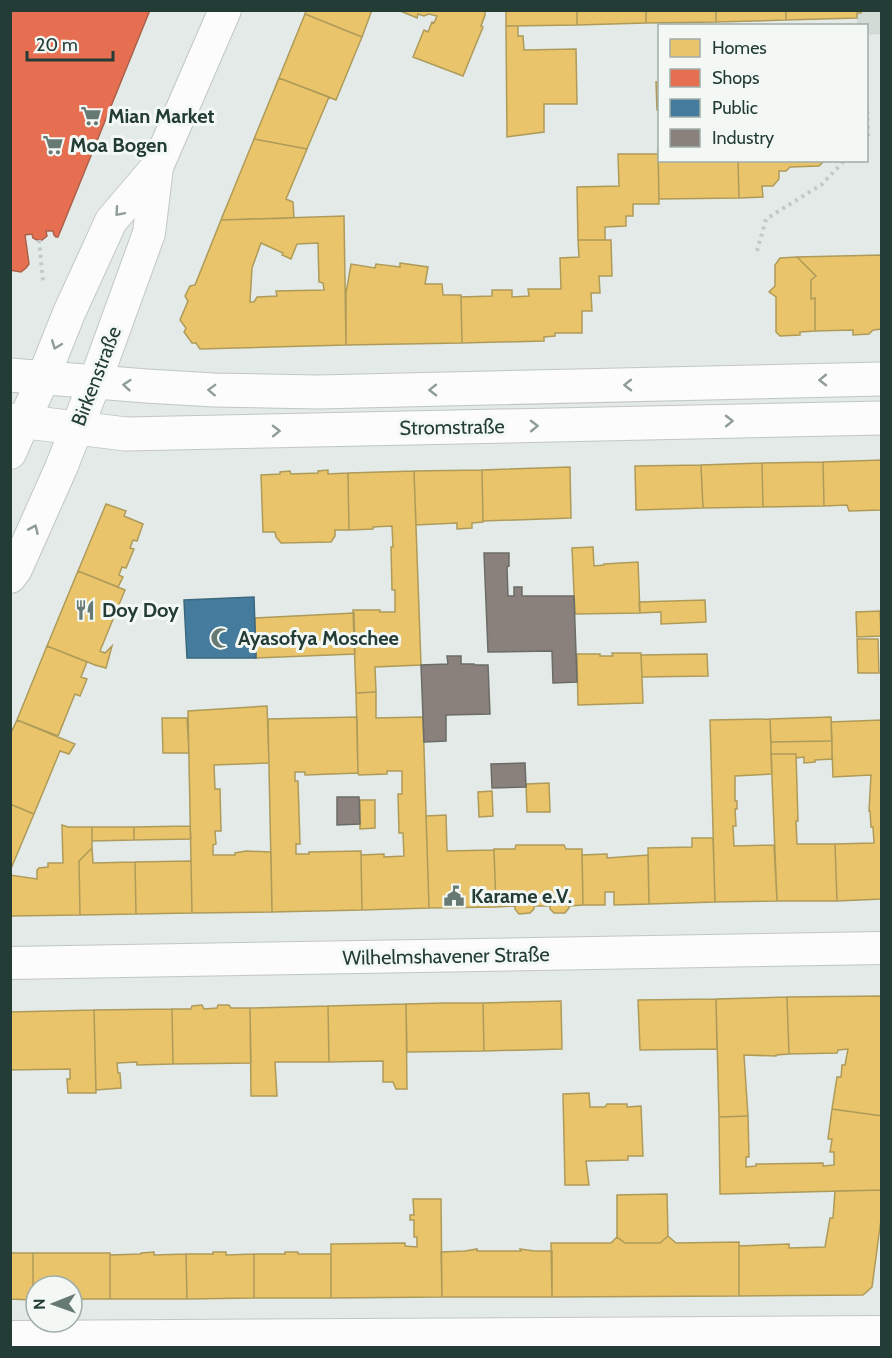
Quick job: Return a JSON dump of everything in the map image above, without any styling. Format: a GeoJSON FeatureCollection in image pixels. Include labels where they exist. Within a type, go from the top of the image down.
{"type":"FeatureCollection","features":[{"type":"Feature","properties":{"kind":"main road","name":"Stromstraße"},"geometry":{"type":"LineString","coordinates":[[10,375],[214,390],[318,392],[882,379]]}},
{"type":"Feature","properties":{"kind":"main road","name":"Stromstraße"},"geometry":{"type":"LineString","coordinates":[[17,421],[126,434],[882,418]]}},
{"type":"Feature","properties":{"kind":"street","name":"Birkenstraße"},"geometry":{"type":"LineString","coordinates":[[10,453],[17,421],[43,378],[69,313],[111,222],[157,167],[225,10]]}},
{"type":"Feature","properties":{"kind":"street","name":"Birkenstraße"},"geometry":{"type":"LineString","coordinates":[[10,577],[16,569],[61,468],[149,233],[157,167]]}},
{"type":"Feature","properties":{"kind":"street","name":"Wilhelmshavener Straße"},"geometry":{"type":"LineString","coordinates":[[10,963],[882,948]]}},
{"type":"Feature","properties":{"kind":"street"},"geometry":{"type":"LineString","coordinates":[[10,1337],[882,1332]]}},
{"type":"Feature","properties":{"kind":"path"},"geometry":{"type":"LineString","coordinates":[[757,251],[766,219],[821,185],[843,162]]}},
{"type":"Feature","properties":{"kind":"path"},"geometry":{"type":"LineString","coordinates":[[39,240],[43,281]]}},
{"type":"Feature","properties":{"kind":"shaded area"},"geometry":{"type":"Polygon","coordinates":[[[824,11],[881,11],[881,34],[868,35],[868,24],[857,24],[857,18],[824,19],[824,11]]]}},
{"type":"Feature","properties":{"kind":"building: Homes"},"geometry":{"type":"Polygon","coordinates":[[[306,10],[372,10],[362,37],[305,14],[306,10]]]}},
{"type":"Feature","properties":{"kind":"building: Homes"},"geometry":{"type":"Polygon","coordinates":[[[398,10],[485,11],[481,26],[483,27],[463,76],[413,57],[424,30],[428,32],[437,16],[418,14],[417,18],[398,10]]]}},
{"type":"Feature","properties":{"kind":"building: Homes"},"geometry":{"type":"Polygon","coordinates":[[[506,10],[577,10],[577,25],[506,26],[506,10]]]}},
{"type":"Feature","properties":{"kind":"building: Homes"},"geometry":{"type":"Polygon","coordinates":[[[577,10],[646,10],[646,23],[577,25],[577,10]]]}},
{"type":"Feature","properties":{"kind":"building: Homes"},"geometry":{"type":"Polygon","coordinates":[[[646,10],[716,10],[716,22],[646,23],[646,10]]]}},
{"type":"Feature","properties":{"kind":"building: Homes"},"geometry":{"type":"Polygon","coordinates":[[[716,10],[786,10],[786,20],[716,22],[716,10]]]}},
{"type":"Feature","properties":{"kind":"building: Homes"},"geometry":{"type":"Polygon","coordinates":[[[786,10],[862,11],[857,13],[857,18],[786,20],[786,10]]]}},
{"type":"Feature","properties":{"kind":"building: Homes"},"geometry":{"type":"Polygon","coordinates":[[[305,14],[362,37],[336,100],[279,78],[305,14]]]}},
{"type":"Feature","properties":{"kind":"building: Homes"},"geometry":{"type":"Polygon","coordinates":[[[506,26],[518,26],[518,36],[523,36],[524,50],[576,49],[577,104],[544,104],[544,132],[507,137],[506,26]]]}},
{"type":"Feature","properties":{"kind":"building: Homes"},"geometry":{"type":"Polygon","coordinates":[[[279,78],[329,97],[307,149],[254,139],[279,78]]]}},
{"type":"Feature","properties":{"kind":"building: Homes"},"geometry":{"type":"Polygon","coordinates":[[[656,82],[658,82],[658,110],[656,82]]]}},
{"type":"Feature","properties":{"kind":"building: Homes"},"geometry":{"type":"Polygon","coordinates":[[[254,139],[307,149],[286,199],[293,202],[294,218],[221,220],[254,139]]]}},
{"type":"Feature","properties":{"kind":"building: Homes"},"geometry":{"type":"Polygon","coordinates":[[[618,154],[658,154],[659,204],[633,204],[633,216],[626,216],[626,226],[605,227],[605,240],[578,240],[577,187],[619,186],[618,154]]]}},
{"type":"Feature","properties":{"kind":"building: Homes"},"geometry":{"type":"Polygon","coordinates":[[[658,162],[738,162],[739,198],[659,199],[658,162]]]}},
{"type":"Feature","properties":{"kind":"building: Homes"},"geometry":{"type":"Polygon","coordinates":[[[738,162],[823,162],[819,166],[790,167],[786,171],[779,171],[779,179],[773,186],[762,186],[763,197],[739,198],[738,162]]]}},
{"type":"Feature","properties":{"kind":"building: Homes"},"geometry":{"type":"Polygon","coordinates":[[[344,216],[346,345],[200,349],[196,343],[192,343],[184,332],[186,328],[180,320],[188,301],[185,296],[190,286],[195,285],[221,220],[344,216]],[[261,243],[252,268],[250,302],[254,302],[257,297],[277,296],[276,291],[324,290],[323,283],[319,282],[318,243],[297,244],[291,259],[282,255],[283,253],[261,243]]]}},
{"type":"Feature","properties":{"kind":"building: Homes"},"geometry":{"type":"Polygon","coordinates":[[[578,240],[611,240],[612,276],[599,276],[600,293],[591,293],[592,311],[582,311],[582,333],[555,333],[555,336],[544,337],[544,341],[462,343],[461,297],[492,296],[492,290],[512,290],[512,297],[529,296],[528,289],[561,289],[560,258],[579,257],[578,240]]]}},
{"type":"Feature","properties":{"kind":"building: Homes"},"geometry":{"type":"Polygon","coordinates":[[[882,255],[882,329],[873,330],[869,334],[853,335],[853,330],[815,331],[815,298],[811,299],[811,280],[816,276],[797,257],[882,255]]]}},
{"type":"Feature","properties":{"kind":"building: Homes"},"geometry":{"type":"Polygon","coordinates":[[[797,257],[816,276],[811,280],[811,299],[815,298],[815,331],[800,332],[800,335],[780,336],[776,332],[776,297],[769,292],[775,286],[775,265],[780,258],[797,257]]]}},
{"type":"Feature","properties":{"kind":"building: Homes"},"geometry":{"type":"Polygon","coordinates":[[[400,263],[428,267],[425,284],[442,284],[443,295],[461,295],[462,343],[346,345],[346,293],[351,264],[375,268],[376,264],[400,267],[400,263]]]}},
{"type":"Feature","properties":{"kind":"building: Homes"},"geometry":{"type":"Polygon","coordinates":[[[882,460],[882,510],[849,511],[847,505],[824,506],[823,462],[882,460]]]}},
{"type":"Feature","properties":{"kind":"building: Homes"},"geometry":{"type":"Polygon","coordinates":[[[823,462],[824,506],[763,507],[762,463],[823,462]]]}},
{"type":"Feature","properties":{"kind":"building: Homes"},"geometry":{"type":"Polygon","coordinates":[[[762,463],[763,507],[703,508],[701,465],[762,463]]]}},
{"type":"Feature","properties":{"kind":"building: Homes"},"geometry":{"type":"Polygon","coordinates":[[[701,465],[703,508],[636,510],[635,466],[701,465]]]}},
{"type":"Feature","properties":{"kind":"building: Homes"},"geometry":{"type":"Polygon","coordinates":[[[570,467],[571,518],[483,521],[482,470],[570,467]]]}},
{"type":"Feature","properties":{"kind":"building: Homes"},"geometry":{"type":"Polygon","coordinates":[[[328,470],[328,474],[348,473],[349,530],[335,530],[335,536],[331,542],[281,543],[275,532],[263,532],[261,475],[290,471],[291,474],[318,473],[318,471],[328,470]]]}},
{"type":"Feature","properties":{"kind":"building: Homes"},"geometry":{"type":"Polygon","coordinates":[[[482,470],[483,522],[472,523],[472,528],[457,529],[457,523],[416,525],[414,471],[482,470]]]}},
{"type":"Feature","properties":{"kind":"building: Homes"},"geometry":{"type":"Polygon","coordinates":[[[414,471],[421,665],[375,667],[376,692],[356,693],[353,610],[395,612],[395,590],[392,590],[392,526],[349,530],[348,473],[414,471]]]}},
{"type":"Feature","properties":{"kind":"building: Homes"},"geometry":{"type":"Polygon","coordinates":[[[106,504],[126,511],[124,516],[143,524],[137,541],[133,540],[130,548],[134,549],[126,568],[122,567],[119,575],[123,577],[118,587],[78,571],[106,504]]]}},
{"type":"Feature","properties":{"kind":"building: Homes"},"geometry":{"type":"Polygon","coordinates":[[[593,547],[594,566],[638,562],[640,613],[575,614],[572,548],[593,547]]]}},
{"type":"Feature","properties":{"kind":"building: Homes"},"geometry":{"type":"Polygon","coordinates":[[[78,571],[125,590],[100,651],[105,653],[112,646],[106,668],[47,646],[78,571]]]}},
{"type":"Feature","properties":{"kind":"building: Homes"},"geometry":{"type":"Polygon","coordinates":[[[705,600],[706,622],[661,624],[661,612],[640,613],[639,602],[705,600]]]}},
{"type":"Feature","properties":{"kind":"building: Homes"},"geometry":{"type":"Polygon","coordinates":[[[880,611],[881,636],[857,637],[856,612],[880,611]]]}},
{"type":"Feature","properties":{"kind":"building: Homes"},"geometry":{"type":"Polygon","coordinates":[[[354,613],[355,654],[256,658],[255,618],[354,613]]]}},
{"type":"Feature","properties":{"kind":"building: Homes"},"geometry":{"type":"Polygon","coordinates":[[[857,639],[878,639],[879,673],[858,673],[857,639]]]}},
{"type":"Feature","properties":{"kind":"building: Homes"},"geometry":{"type":"Polygon","coordinates":[[[47,646],[87,662],[81,677],[87,679],[80,696],[75,694],[58,736],[17,720],[47,646]]]}},
{"type":"Feature","properties":{"kind":"building: Homes"},"geometry":{"type":"Polygon","coordinates":[[[612,653],[641,653],[643,703],[578,705],[577,654],[613,656],[612,653]]]}},
{"type":"Feature","properties":{"kind":"building: Homes"},"geometry":{"type":"Polygon","coordinates":[[[707,654],[708,676],[642,677],[641,655],[707,654]]]}},
{"type":"Feature","properties":{"kind":"building: Homes"},"geometry":{"type":"Polygon","coordinates":[[[376,692],[376,718],[423,717],[429,908],[362,910],[361,855],[404,856],[403,833],[399,833],[398,794],[402,794],[402,771],[387,771],[387,774],[359,775],[358,773],[356,693],[376,692]]]}},
{"type":"Feature","properties":{"kind":"building: Homes"},"geometry":{"type":"Polygon","coordinates":[[[267,706],[269,763],[214,765],[215,789],[220,789],[221,831],[215,831],[216,844],[213,845],[213,855],[235,855],[235,853],[246,851],[271,852],[272,912],[192,913],[188,711],[267,706]]]}},
{"type":"Feature","properties":{"kind":"building: Homes"},"geometry":{"type":"Polygon","coordinates":[[[357,717],[358,773],[305,775],[305,772],[295,772],[295,781],[298,781],[300,844],[296,844],[296,854],[361,851],[362,910],[272,912],[268,719],[357,717]]]}},
{"type":"Feature","properties":{"kind":"building: Homes"},"geometry":{"type":"Polygon","coordinates":[[[831,717],[832,741],[771,742],[770,719],[831,717]]]}},
{"type":"Feature","properties":{"kind":"building: Homes"},"geometry":{"type":"Polygon","coordinates":[[[162,718],[187,718],[189,753],[163,753],[162,718]]]}},
{"type":"Feature","properties":{"kind":"building: Homes"},"geometry":{"type":"Polygon","coordinates":[[[770,719],[772,774],[735,776],[737,809],[735,809],[736,826],[733,826],[734,846],[774,845],[777,901],[715,902],[710,720],[770,719]]]}},
{"type":"Feature","properties":{"kind":"building: Homes"},"geometry":{"type":"Polygon","coordinates":[[[17,720],[75,744],[69,754],[60,751],[34,814],[10,804],[10,735],[17,720]]]}},
{"type":"Feature","properties":{"kind":"building: Homes"},"geometry":{"type":"Polygon","coordinates":[[[882,720],[882,899],[837,901],[835,844],[874,843],[869,811],[871,775],[833,777],[831,722],[882,720]]]}},
{"type":"Feature","properties":{"kind":"building: Homes"},"geometry":{"type":"Polygon","coordinates":[[[832,741],[832,759],[804,763],[804,757],[796,758],[796,754],[771,754],[771,742],[832,741]]]}},
{"type":"Feature","properties":{"kind":"building: Homes"},"geometry":{"type":"Polygon","coordinates":[[[771,754],[796,754],[797,844],[835,844],[837,901],[777,901],[771,754]]]}},
{"type":"Feature","properties":{"kind":"building: Homes"},"geometry":{"type":"Polygon","coordinates":[[[549,783],[550,812],[527,812],[526,784],[549,783]]]}},
{"type":"Feature","properties":{"kind":"building: Homes"},"geometry":{"type":"Polygon","coordinates":[[[492,791],[493,816],[479,817],[478,792],[492,791]]]}},
{"type":"Feature","properties":{"kind":"building: Homes"},"geometry":{"type":"Polygon","coordinates":[[[360,800],[375,800],[375,828],[360,829],[360,800]]]}},
{"type":"Feature","properties":{"kind":"building: Homes"},"geometry":{"type":"Polygon","coordinates":[[[10,804],[34,814],[10,871],[10,804]]]}},
{"type":"Feature","properties":{"kind":"building: Homes"},"geometry":{"type":"Polygon","coordinates":[[[446,815],[447,851],[494,850],[496,907],[429,908],[426,816],[446,815]]]}},
{"type":"Feature","properties":{"kind":"building: Homes"},"geometry":{"type":"Polygon","coordinates":[[[62,825],[92,827],[92,848],[79,861],[80,915],[10,916],[10,875],[37,879],[39,868],[48,867],[48,863],[63,863],[62,825]]]}},
{"type":"Feature","properties":{"kind":"building: Homes"},"geometry":{"type":"Polygon","coordinates":[[[190,826],[191,839],[134,840],[134,827],[190,826]]]}},
{"type":"Feature","properties":{"kind":"building: Homes"},"geometry":{"type":"Polygon","coordinates":[[[92,827],[134,827],[134,840],[92,841],[92,827]]]}},
{"type":"Feature","properties":{"kind":"building: Homes"},"geometry":{"type":"Polygon","coordinates":[[[692,838],[713,838],[715,902],[649,904],[648,848],[692,847],[692,838]]]}},
{"type":"Feature","properties":{"kind":"building: Homes"},"geometry":{"type":"Polygon","coordinates":[[[516,845],[564,845],[566,849],[582,849],[583,905],[569,906],[565,913],[554,913],[550,906],[534,906],[530,913],[519,914],[515,906],[496,907],[494,849],[515,849],[516,845]]]}},
{"type":"Feature","properties":{"kind":"building: Homes"},"geometry":{"type":"Polygon","coordinates":[[[92,848],[93,863],[135,862],[136,914],[80,915],[79,861],[92,848]]]}},
{"type":"Feature","properties":{"kind":"building: Homes"},"geometry":{"type":"Polygon","coordinates":[[[607,854],[607,858],[648,855],[649,904],[614,905],[614,892],[605,892],[605,905],[583,905],[582,855],[607,854]]]}},
{"type":"Feature","properties":{"kind":"building: Homes"},"geometry":{"type":"Polygon","coordinates":[[[191,861],[192,913],[136,914],[135,862],[191,861]]]}},
{"type":"Feature","properties":{"kind":"building: Homes"},"geometry":{"type":"Polygon","coordinates":[[[882,996],[882,1116],[832,1109],[837,1077],[841,1077],[842,1065],[845,1065],[848,1049],[838,1050],[837,1053],[789,1054],[787,997],[882,996]]]}},
{"type":"Feature","properties":{"kind":"building: Homes"},"geometry":{"type":"Polygon","coordinates":[[[787,997],[789,1054],[744,1055],[748,1116],[719,1117],[716,999],[787,997]]]}},
{"type":"Feature","properties":{"kind":"building: Homes"},"geometry":{"type":"Polygon","coordinates":[[[716,999],[717,1049],[640,1050],[638,1000],[716,999]]]}},
{"type":"Feature","properties":{"kind":"building: Homes"},"geometry":{"type":"Polygon","coordinates":[[[561,1001],[562,1049],[484,1051],[483,1003],[561,1001]]]}},
{"type":"Feature","properties":{"kind":"building: Homes"},"geometry":{"type":"Polygon","coordinates":[[[483,1003],[484,1051],[407,1052],[406,1004],[483,1003]]]}},
{"type":"Feature","properties":{"kind":"building: Homes"},"geometry":{"type":"Polygon","coordinates":[[[406,1004],[407,1089],[396,1089],[393,1082],[383,1082],[383,1061],[329,1062],[328,1006],[406,1004]]]}},
{"type":"Feature","properties":{"kind":"building: Homes"},"geometry":{"type":"Polygon","coordinates":[[[202,1005],[204,1009],[217,1008],[218,1005],[250,1008],[251,1063],[173,1064],[172,1009],[191,1009],[192,1006],[202,1005]]]}},
{"type":"Feature","properties":{"kind":"building: Homes"},"geometry":{"type":"Polygon","coordinates":[[[328,1006],[329,1062],[275,1062],[277,1096],[251,1096],[250,1008],[328,1006]]]}},
{"type":"Feature","properties":{"kind":"building: Homes"},"geometry":{"type":"Polygon","coordinates":[[[172,1009],[173,1064],[117,1063],[121,1088],[96,1090],[94,1010],[172,1009]]]}},
{"type":"Feature","properties":{"kind":"building: Homes"},"geometry":{"type":"Polygon","coordinates":[[[94,1010],[96,1093],[68,1093],[67,1079],[70,1079],[70,1069],[10,1070],[10,1012],[94,1010]]]}},
{"type":"Feature","properties":{"kind":"building: Homes"},"geometry":{"type":"Polygon","coordinates":[[[589,1093],[590,1107],[605,1107],[607,1104],[627,1104],[627,1107],[641,1106],[643,1156],[628,1156],[628,1160],[586,1161],[589,1185],[565,1185],[563,1094],[589,1093]]]}},
{"type":"Feature","properties":{"kind":"building: Homes"},"geometry":{"type":"Polygon","coordinates":[[[832,1109],[882,1116],[882,1190],[720,1194],[719,1117],[748,1116],[749,1157],[746,1157],[746,1167],[756,1166],[756,1164],[823,1163],[823,1166],[834,1165],[834,1152],[830,1152],[832,1139],[828,1139],[832,1109]]]}},
{"type":"Feature","properties":{"kind":"building: Homes"},"geometry":{"type":"Polygon","coordinates":[[[882,1190],[882,1212],[872,1287],[863,1295],[739,1296],[739,1246],[789,1244],[789,1248],[825,1247],[830,1218],[833,1218],[835,1191],[882,1190]]]}},
{"type":"Feature","properties":{"kind":"building: Homes"},"geometry":{"type":"Polygon","coordinates":[[[667,1194],[668,1236],[660,1243],[625,1243],[617,1237],[617,1195],[667,1194]]]}},
{"type":"Feature","properties":{"kind":"building: Homes"},"geometry":{"type":"Polygon","coordinates":[[[413,1199],[441,1199],[442,1297],[331,1298],[331,1244],[405,1243],[405,1246],[417,1247],[417,1237],[414,1237],[414,1220],[410,1220],[410,1215],[414,1215],[413,1199]]]}},
{"type":"Feature","properties":{"kind":"building: Homes"},"geometry":{"type":"Polygon","coordinates":[[[668,1236],[676,1243],[739,1242],[739,1296],[552,1297],[551,1243],[611,1243],[617,1237],[625,1243],[660,1243],[668,1236]]]}},
{"type":"Feature","properties":{"kind":"building: Homes"},"geometry":{"type":"Polygon","coordinates":[[[477,1249],[477,1251],[521,1251],[520,1249],[552,1251],[552,1297],[442,1297],[441,1252],[477,1249]]]}},
{"type":"Feature","properties":{"kind":"building: Homes"},"geometry":{"type":"Polygon","coordinates":[[[154,1252],[154,1255],[186,1254],[187,1299],[110,1299],[110,1255],[154,1252]]]}},
{"type":"Feature","properties":{"kind":"building: Homes"},"geometry":{"type":"Polygon","coordinates":[[[213,1252],[226,1252],[226,1255],[254,1254],[254,1298],[187,1299],[186,1254],[213,1254],[213,1252]]]}},
{"type":"Feature","properties":{"kind":"building: Homes"},"geometry":{"type":"Polygon","coordinates":[[[285,1252],[331,1254],[331,1298],[254,1298],[254,1254],[285,1254],[285,1252]]]}},
{"type":"Feature","properties":{"kind":"building: Homes"},"geometry":{"type":"Polygon","coordinates":[[[10,1253],[33,1253],[33,1274],[24,1274],[24,1300],[10,1299],[10,1253]]]}},
{"type":"Feature","properties":{"kind":"building: Homes"},"geometry":{"type":"Polygon","coordinates":[[[33,1253],[110,1253],[110,1299],[84,1299],[84,1274],[33,1274],[33,1253]]]}},
{"type":"Feature","properties":{"kind":"building: Shops","name":"Moa Bogen"},"geometry":{"type":"Polygon","coordinates":[[[10,10],[150,10],[58,237],[53,231],[46,231],[47,236],[42,240],[33,238],[32,234],[25,235],[29,264],[21,272],[10,270],[10,10]]]}},
{"type":"Feature","properties":{"kind":"building: Public","name":"Ayasofya Moschee"},"geometry":{"type":"Polygon","coordinates":[[[254,597],[256,658],[187,658],[184,600],[254,597]]]}},
{"type":"Feature","properties":{"kind":"building: Industry"},"geometry":{"type":"Polygon","coordinates":[[[484,553],[509,553],[508,596],[514,596],[514,587],[522,587],[522,596],[574,596],[577,682],[553,683],[552,651],[488,652],[484,553]]]}},
{"type":"Feature","properties":{"kind":"building: Industry"},"geometry":{"type":"Polygon","coordinates":[[[447,656],[461,656],[461,664],[488,665],[490,714],[446,715],[446,741],[424,742],[421,665],[448,664],[447,656]]]}},
{"type":"Feature","properties":{"kind":"building: Industry"},"geometry":{"type":"Polygon","coordinates":[[[525,763],[526,787],[492,788],[491,764],[525,763]]]}},
{"type":"Feature","properties":{"kind":"building: Industry"},"geometry":{"type":"Polygon","coordinates":[[[337,797],[359,797],[360,824],[337,825],[337,797]]]}},
{"type":"Feature","properties":{"kind":"place","name":"Mian Market"},"geometry":{"type":"Point","coordinates":[91,116]}},
{"type":"Feature","properties":{"kind":"place","name":"Moa Bogen"},"geometry":{"type":"Point","coordinates":[53,145]}},
{"type":"Feature","properties":{"kind":"place","name":"Doy Doy"},"geometry":{"type":"Point","coordinates":[85,610]}},
{"type":"Feature","properties":{"kind":"place","name":"Ayasofya Moschee"},"geometry":{"type":"Point","coordinates":[221,638]}},
{"type":"Feature","properties":{"kind":"place","name":"Karame e.V."},"geometry":{"type":"Point","coordinates":[454,896]}}]}
